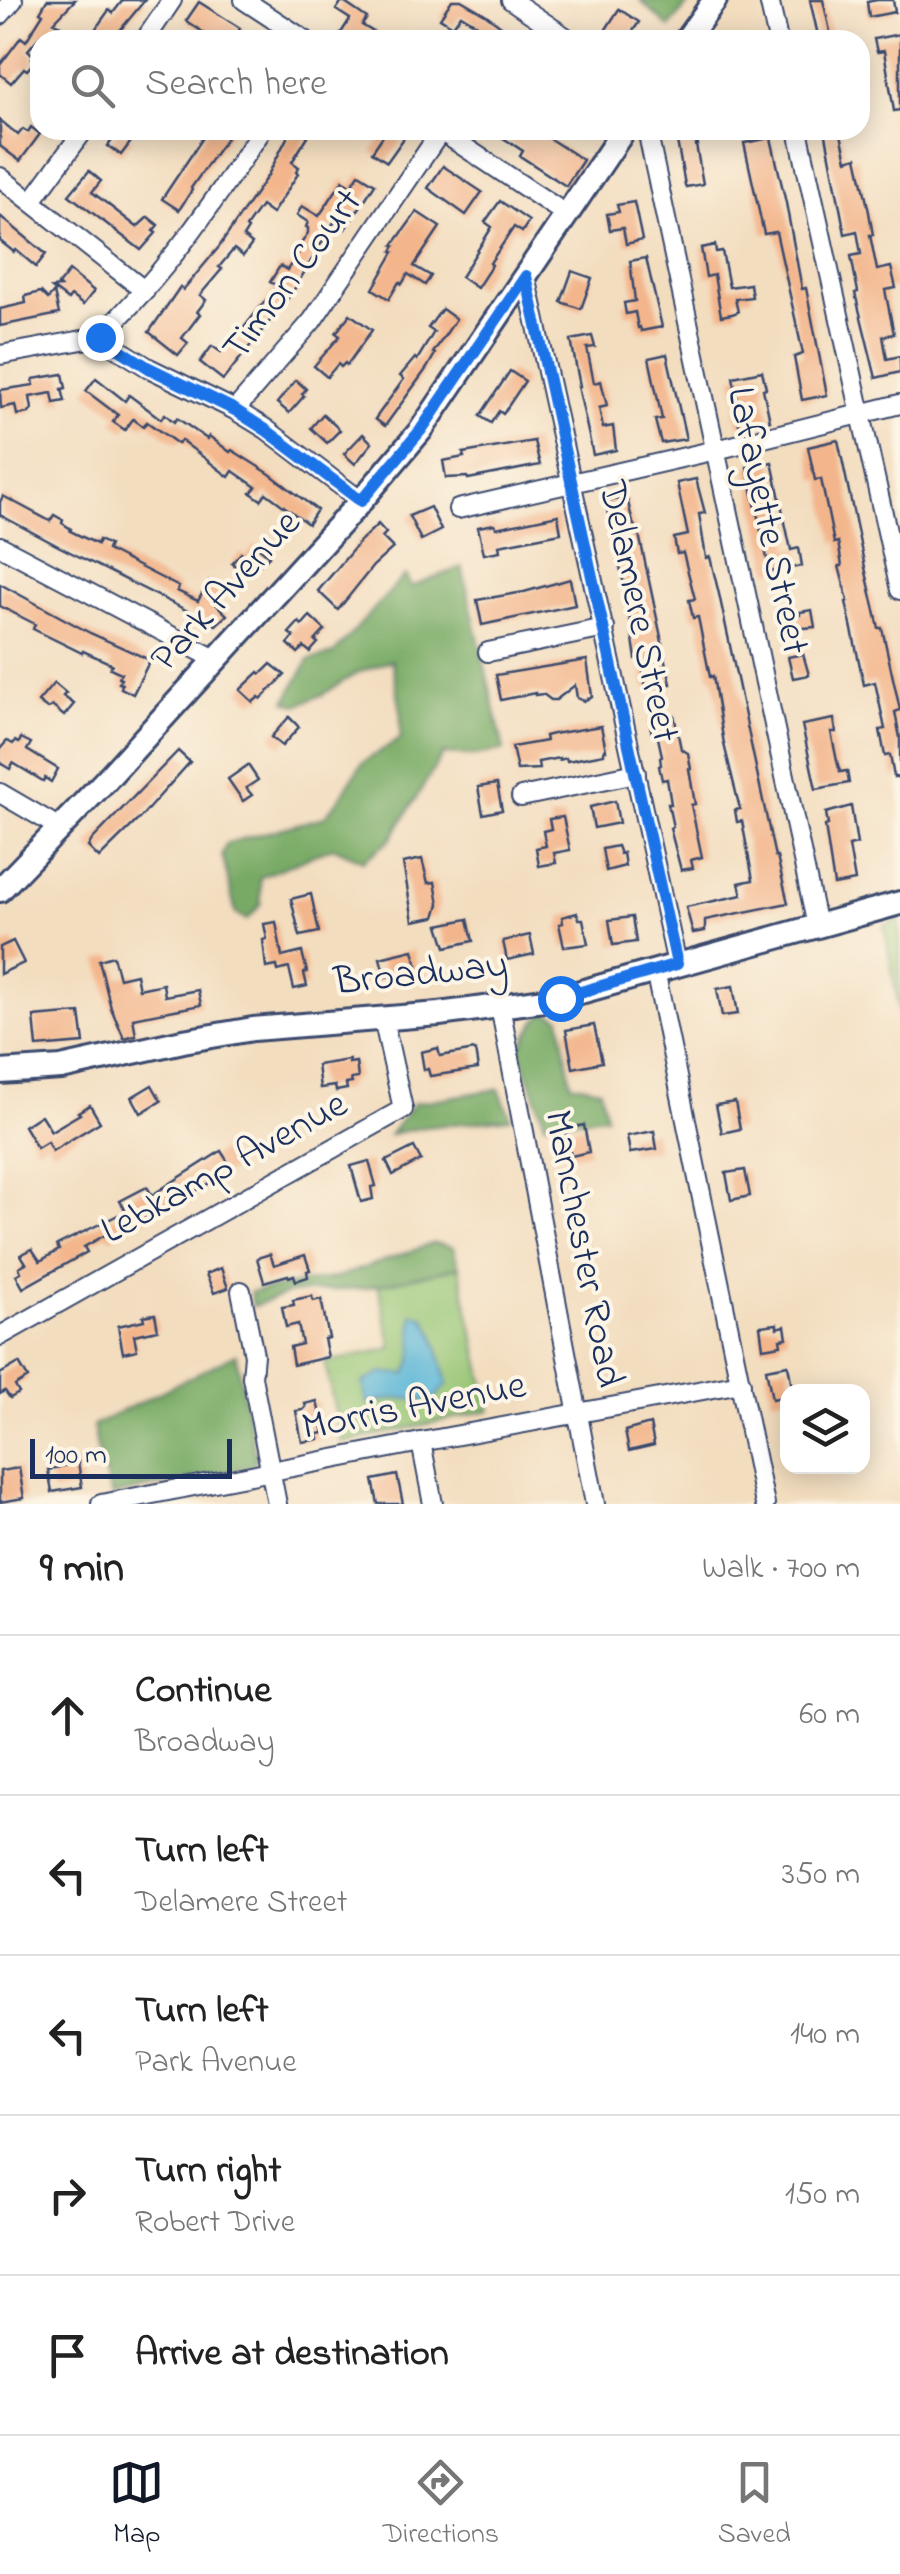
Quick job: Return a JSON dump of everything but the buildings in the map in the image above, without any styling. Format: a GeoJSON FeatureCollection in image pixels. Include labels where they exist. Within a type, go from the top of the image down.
{"type":"FeatureCollection","features":[{"type":"Feature","properties":{"kind":"main road"},"geometry":{"type":"LineString","coordinates":[[693,30],[715,0]]}},
{"type":"Feature","properties":{"kind":"main road","name":"Park Avenue"},"geometry":{"type":"LineString","coordinates":[[0,890],[361,501],[421,430],[617,140]]}},
{"type":"Feature","properties":{"kind":"main road","name":"Broadway"},"geometry":{"type":"LineString","coordinates":[[0,1072],[61,1068],[220,1034],[560,998],[900,902]]}},
{"type":"Feature","properties":{"kind":"street"},"geometry":{"type":"LineString","coordinates":[[0,16],[13,0]]}},
{"type":"Feature","properties":{"kind":"street"},"geometry":{"type":"LineString","coordinates":[[152,30],[172,0]]}},
{"type":"Feature","properties":{"kind":"street"},"geometry":{"type":"LineString","coordinates":[[244,0],[290,30]]}},
{"type":"Feature","properties":{"kind":"street"},"geometry":{"type":"LineString","coordinates":[[511,0],[555,30]]}},
{"type":"Feature","properties":{"kind":"street"},"geometry":{"type":"LineString","coordinates":[[769,0],[776,30]]}},
{"type":"Feature","properties":{"kind":"street"},"geometry":{"type":"LineString","coordinates":[[32,201],[77,140]]}},
{"type":"Feature","properties":{"kind":"street"},"geometry":{"type":"LineString","coordinates":[[0,354],[100,337],[145,291],[196,227],[255,140]]}},
{"type":"Feature","properties":{"kind":"street","name":"Timon Court"},"geometry":{"type":"LineString","coordinates":[[235,410],[312,321],[434,140]]}},
{"type":"Feature","properties":{"kind":"street"},"geometry":{"type":"LineString","coordinates":[[454,140],[567,215]]}},
{"type":"Feature","properties":{"kind":"street","name":"Lafayette Street"},"geometry":{"type":"LineString","coordinates":[[649,140],[817,926]]}},
{"type":"Feature","properties":{"kind":"street"},"geometry":{"type":"LineString","coordinates":[[800,140],[900,590]]}},
{"type":"Feature","properties":{"kind":"street"},"geometry":{"type":"LineString","coordinates":[[0,177],[145,291]]}},
{"type":"Feature","properties":{"kind":"street","name":"Delamere Street"},"geometry":{"type":"LineString","coordinates":[[526,276],[636,773],[666,967],[765,1504]]}},
{"type":"Feature","properties":{"kind":"street"},"geometry":{"type":"LineString","coordinates":[[100,337],[149,368],[235,410],[361,501]]}},
{"type":"Feature","properties":{"kind":"street"},"geometry":{"type":"LineString","coordinates":[[458,509],[900,404]]}},
{"type":"Feature","properties":{"kind":"street"},"geometry":{"type":"LineString","coordinates":[[0,546],[216,659]]}},
{"type":"Feature","properties":{"kind":"street"},"geometry":{"type":"LineString","coordinates":[[488,652],[604,628]]}},
{"type":"Feature","properties":{"kind":"street"},"geometry":{"type":"LineString","coordinates":[[521,797],[636,773]]}},
{"type":"Feature","properties":{"kind":"street"},"geometry":{"type":"LineString","coordinates":[[0,793],[60,828]]}},
{"type":"Feature","properties":{"kind":"street","name":"Manchester Road"},"geometry":{"type":"LineString","coordinates":[[500,1006],[596,1504]]}},
{"type":"Feature","properties":{"kind":"street","name":"Lebkamp Avenue"},"geometry":{"type":"LineString","coordinates":[[0,1336],[402,1109],[383,1018]]}},
{"type":"Feature","properties":{"kind":"street"},"geometry":{"type":"LineString","coordinates":[[241,1292],[254,1355],[252,1376],[277,1504]]}},
{"type":"Feature","properties":{"kind":"street","name":"Morris Avenue"},"geometry":{"type":"LineString","coordinates":[[113,1503],[741,1384]]}},
{"type":"Feature","properties":{"kind":"street"},"geometry":{"type":"LineString","coordinates":[[420,1442],[432,1504]]}},
{"type":"Feature","properties":{"kind":"green space"},"geometry":{"type":"Polygon","coordinates":[[[640,0],[691,0],[669,28],[640,0]]]}},
{"type":"Feature","properties":{"kind":"green space"},"geometry":{"type":"Polygon","coordinates":[[[462,567],[504,750],[476,756],[443,754],[391,839],[363,861],[333,847],[260,877],[261,904],[247,920],[236,914],[222,854],[227,843],[324,817],[362,763],[400,739],[401,711],[392,660],[357,673],[297,705],[286,701],[309,660],[333,654],[405,575],[411,587],[462,567]]]}},
{"type":"Feature","properties":{"kind":"green space"},"geometry":{"type":"Polygon","coordinates":[[[900,920],[900,1016],[884,925],[900,920]]]}},
{"type":"Feature","properties":{"kind":"green space"},"geometry":{"type":"Polygon","coordinates":[[[547,1012],[560,1017],[571,1083],[600,1089],[606,1116],[545,1123],[519,1050],[537,1019],[547,1012]]]}},
{"type":"Feature","properties":{"kind":"green space"},"geometry":{"type":"Polygon","coordinates":[[[499,1089],[511,1118],[390,1134],[414,1103],[499,1089]]]}},
{"type":"Feature","properties":{"kind":"green space"},"geometry":{"type":"Polygon","coordinates":[[[434,1243],[453,1247],[459,1267],[366,1288],[290,1293],[253,1306],[250,1292],[338,1277],[434,1243]]]}},
{"type":"Feature","properties":{"kind":"green space"},"geometry":{"type":"Polygon","coordinates":[[[459,1267],[490,1410],[342,1443],[325,1363],[392,1348],[378,1284],[459,1267]]]}},
{"type":"Feature","properties":{"kind":"green space"},"geometry":{"type":"Polygon","coordinates":[[[236,1354],[256,1460],[252,1466],[112,1496],[93,1426],[236,1354]]]}},
{"type":"Feature","properties":{"kind":"water"},"geometry":{"type":"Polygon","coordinates":[[[413,1314],[424,1317],[434,1334],[448,1384],[432,1401],[400,1398],[367,1403],[363,1383],[381,1373],[406,1374],[410,1367],[413,1314]]]}},
{"type":"Feature","properties":{"kind":"route"},"geometry":{"type":"LineString","coordinates":[[100,337],[149,368],[235,410],[361,501],[421,430],[526,276],[677,964],[560,998]]}}]}
